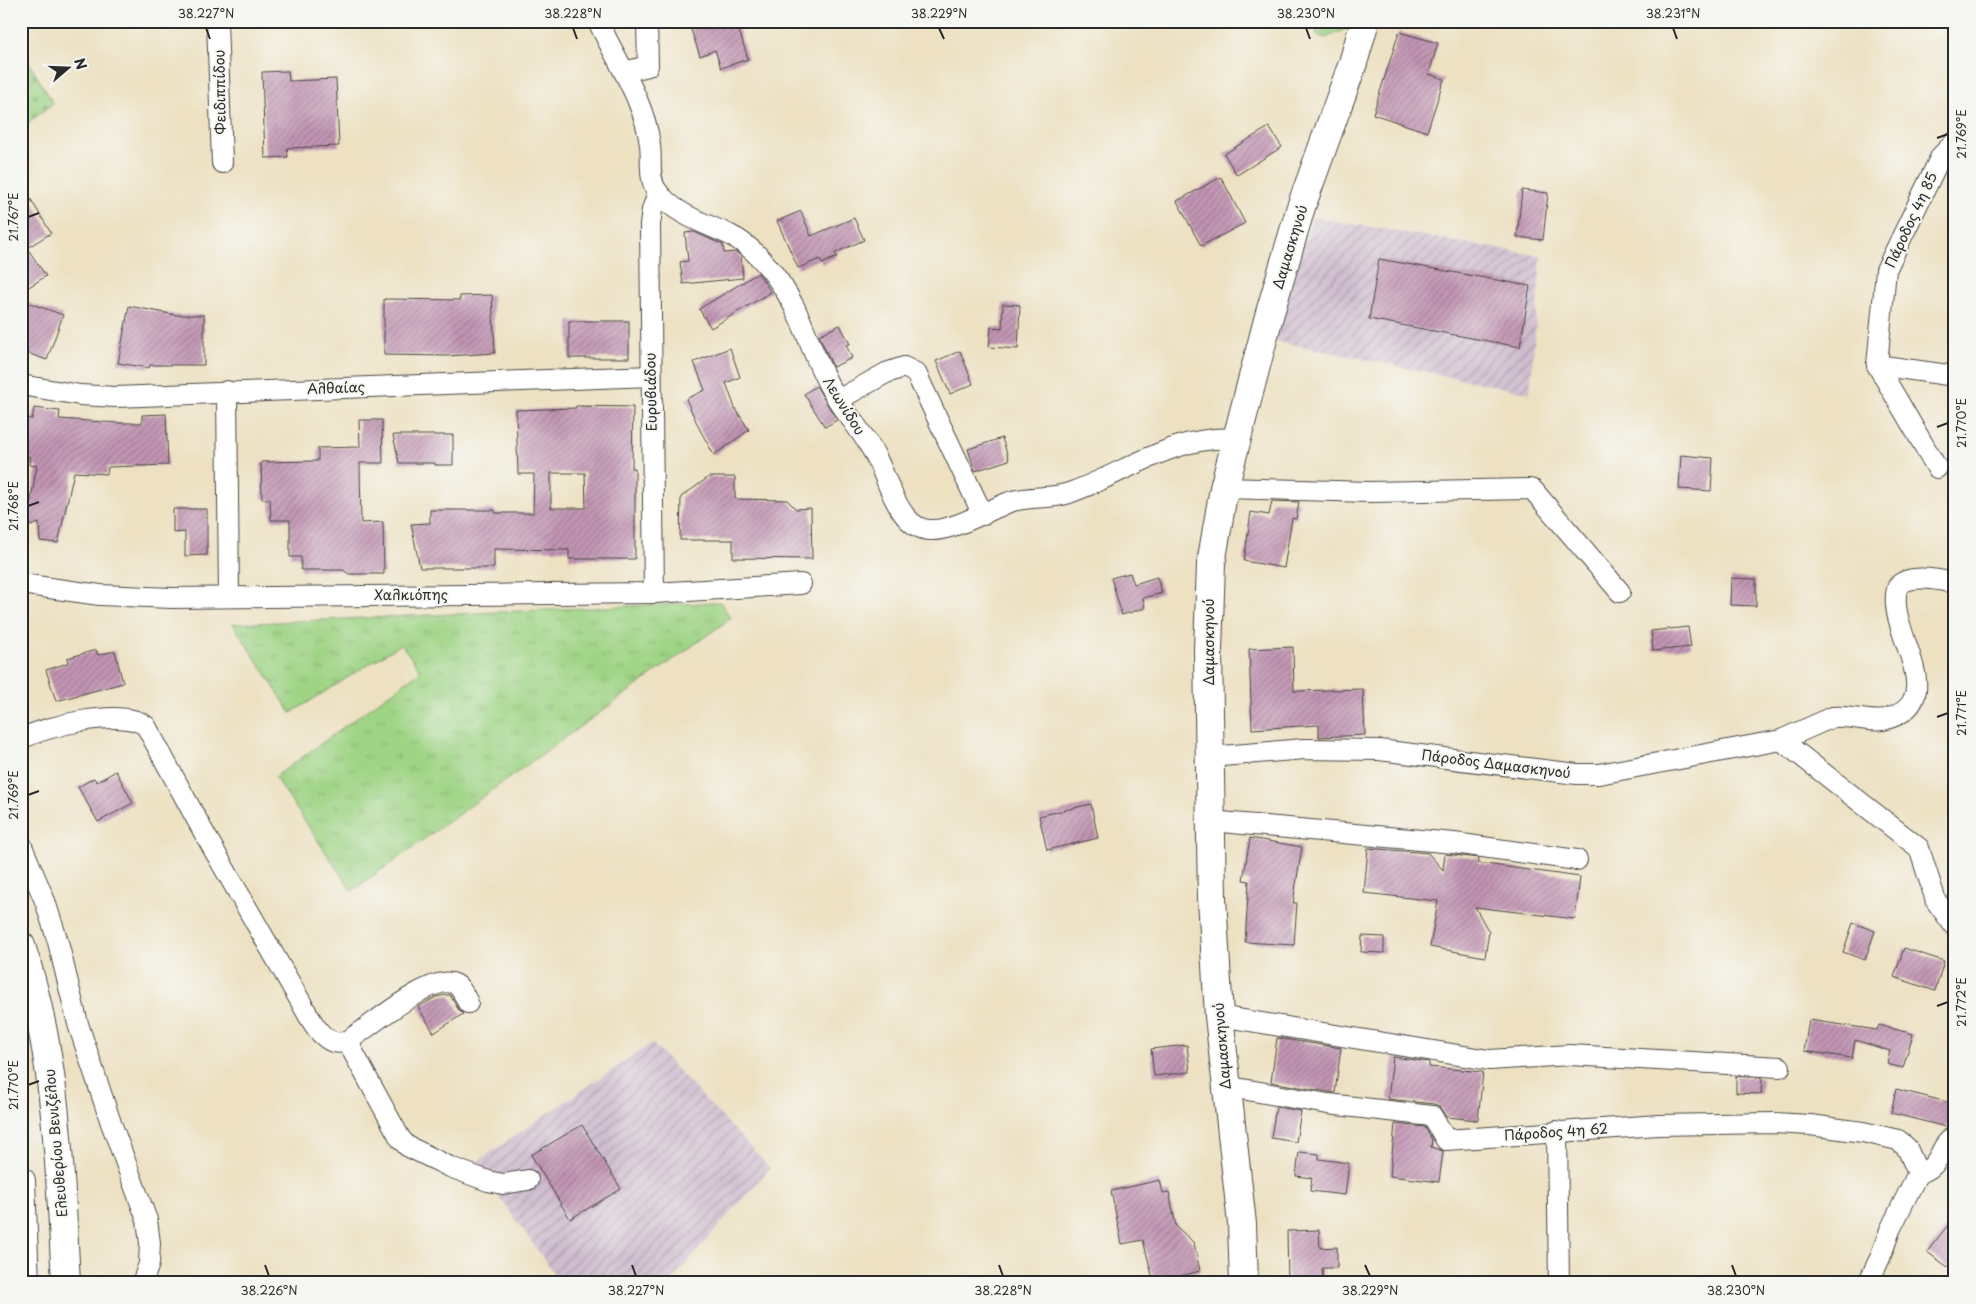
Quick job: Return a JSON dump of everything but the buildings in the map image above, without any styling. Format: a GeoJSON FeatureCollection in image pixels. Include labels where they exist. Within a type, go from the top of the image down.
{"type":"FeatureCollection","features":[{"type":"Feature","properties":{"kind":"main road","name":"Δαμασκηνού"},"geometry":{"type":"LineString","coordinates":[[1244,1283],[1242,1224],[1225,1086],[1212,898],[1210,821],[1210,582],[1214,539],[1224,488],[1268,316],[1296,224],[1353,63],[1365,21]]}},
{"type":"Feature","properties":{"kind":"main road","name":"Ελευθερίου Βενιζέλου"},"geometry":{"type":"LineString","coordinates":[[21,946],[41,1019],[53,1088],[59,1155],[66,1283]]}},
{"type":"Feature","properties":{"kind":"main road"},"geometry":{"type":"LineString","coordinates":[[21,1181],[25,1283]]}},
{"type":"Feature","properties":{"kind":"street","name":"Φειδιππίδου"},"geometry":{"type":"LineString","coordinates":[[217,21],[222,163]]}},
{"type":"Feature","properties":{"kind":"street"},"geometry":{"type":"LineString","coordinates":[[598,21],[624,72],[647,129],[653,183],[658,192]]}},
{"type":"Feature","properties":{"kind":"street"},"geometry":{"type":"LineString","coordinates":[[624,72],[648,66],[647,21]]}},
{"type":"Feature","properties":{"kind":"street","name":"Πάροδος 4η 85"},"geometry":{"type":"LineString","coordinates":[[1877,365],[1886,270],[1941,156],[1955,142]]}},
{"type":"Feature","properties":{"kind":"street","name":"Λεωνίδου"},"geometry":{"type":"LineString","coordinates":[[658,192],[679,211],[738,240],[767,267],[786,290],[816,360],[838,400],[875,455],[894,498],[910,521],[924,529],[933,530],[983,515],[1009,502],[1069,493],[1160,453],[1193,442],[1218,438],[1236,439]]}},
{"type":"Feature","properties":{"kind":"street","name":"Ευρυβιάδου"},"geometry":{"type":"LineString","coordinates":[[654,593],[650,225],[652,210],[658,192]]}},
{"type":"Feature","properties":{"kind":"street"},"geometry":{"type":"LineString","coordinates":[[1877,365],[1955,376]]}},
{"type":"Feature","properties":{"kind":"street"},"geometry":{"type":"LineString","coordinates":[[1877,365],[1937,468]]}},
{"type":"Feature","properties":{"kind":"street"},"geometry":{"type":"LineString","coordinates":[[838,400],[886,373],[904,367],[916,372],[983,515]]}},
{"type":"Feature","properties":{"kind":"street","name":"Αλθαίας"},"geometry":{"type":"LineString","coordinates":[[21,385],[94,396],[651,376]]}},
{"type":"Feature","properties":{"kind":"street"},"geometry":{"type":"LineString","coordinates":[[227,391],[229,596]]}},
{"type":"Feature","properties":{"kind":"street"},"geometry":{"type":"LineString","coordinates":[[1224,488],[1370,492],[1533,490],[1620,592]]}},
{"type":"Feature","properties":{"kind":"street","name":"Πάροδος Δαμασκηνού"},"geometry":{"type":"LineString","coordinates":[[1210,757],[1304,748],[1379,750],[1591,774],[1611,772],[1781,740],[1833,717],[1842,716],[1881,720],[1901,713],[1912,701],[1918,685],[1899,622],[1896,606],[1896,588],[1902,582],[1911,579],[1955,583]]}},
{"type":"Feature","properties":{"kind":"street","name":"Χαλκιόπης"},"geometry":{"type":"LineString","coordinates":[[21,584],[78,593],[129,598],[654,593],[801,584]]}},
{"type":"Feature","properties":{"kind":"street"},"geometry":{"type":"LineString","coordinates":[[21,739],[34,732],[105,718],[130,718],[146,726],[199,824],[314,1023],[320,1033],[331,1041],[342,1042],[347,1040],[403,1001],[434,984],[454,983],[468,1003]]}},
{"type":"Feature","properties":{"kind":"street"},"geometry":{"type":"LineString","coordinates":[[1781,740],[1919,848],[1936,901],[1955,927]]}},
{"type":"Feature","properties":{"kind":"street"},"geometry":{"type":"LineString","coordinates":[[1210,821],[1454,843],[1577,860]]}},
{"type":"Feature","properties":{"kind":"street"},"geometry":{"type":"LineString","coordinates":[[21,844],[45,901],[58,942],[78,1024],[111,1123],[147,1220],[150,1250],[149,1264],[142,1283]]}},
{"type":"Feature","properties":{"kind":"street"},"geometry":{"type":"LineString","coordinates":[[1219,1016],[1489,1060],[1570,1055],[1780,1067]]}},
{"type":"Feature","properties":{"kind":"street"},"geometry":{"type":"LineString","coordinates":[[347,1040],[400,1138],[407,1146],[450,1167],[488,1181],[503,1184],[528,1180]]}},
{"type":"Feature","properties":{"kind":"street","name":"Πάροδος 4η 62"},"geometry":{"type":"LineString","coordinates":[[1225,1086],[1328,1104],[1432,1116],[1446,1140],[1658,1125],[1774,1123],[1838,1128],[1891,1138],[1902,1143],[1910,1152],[1918,1173]]}},
{"type":"Feature","properties":{"kind":"street"},"geometry":{"type":"LineString","coordinates":[[1556,1131],[1560,1283]]}},
{"type":"Feature","properties":{"kind":"street"},"geometry":{"type":"LineString","coordinates":[[1868,1283],[1890,1230],[1918,1173],[1928,1171],[1937,1162],[1945,1145],[1955,1135]]}},
{"type":"Feature","properties":{"kind":"shaded area"},"geometry":{"type":"Polygon","coordinates":[[[1312,217],[1541,256],[1530,393],[1274,341],[1312,217]]]}},
{"type":"Feature","properties":{"kind":"shaded area"},"geometry":{"type":"Polygon","coordinates":[[[652,1043],[770,1168],[669,1283],[561,1283],[475,1163],[652,1043]]]}},
{"type":"Feature","properties":{"kind":"green space"},"geometry":{"type":"Polygon","coordinates":[[[1320,21],[1351,21],[1350,27],[1326,38],[1316,35],[1320,21]]]}},
{"type":"Feature","properties":{"kind":"green space"},"geometry":{"type":"Polygon","coordinates":[[[21,50],[53,103],[21,128],[21,50]]]}},
{"type":"Feature","properties":{"kind":"green space"},"geometry":{"type":"Polygon","coordinates":[[[720,602],[731,618],[352,891],[275,777],[421,671],[401,644],[291,713],[233,624],[720,602]]]}}]}
